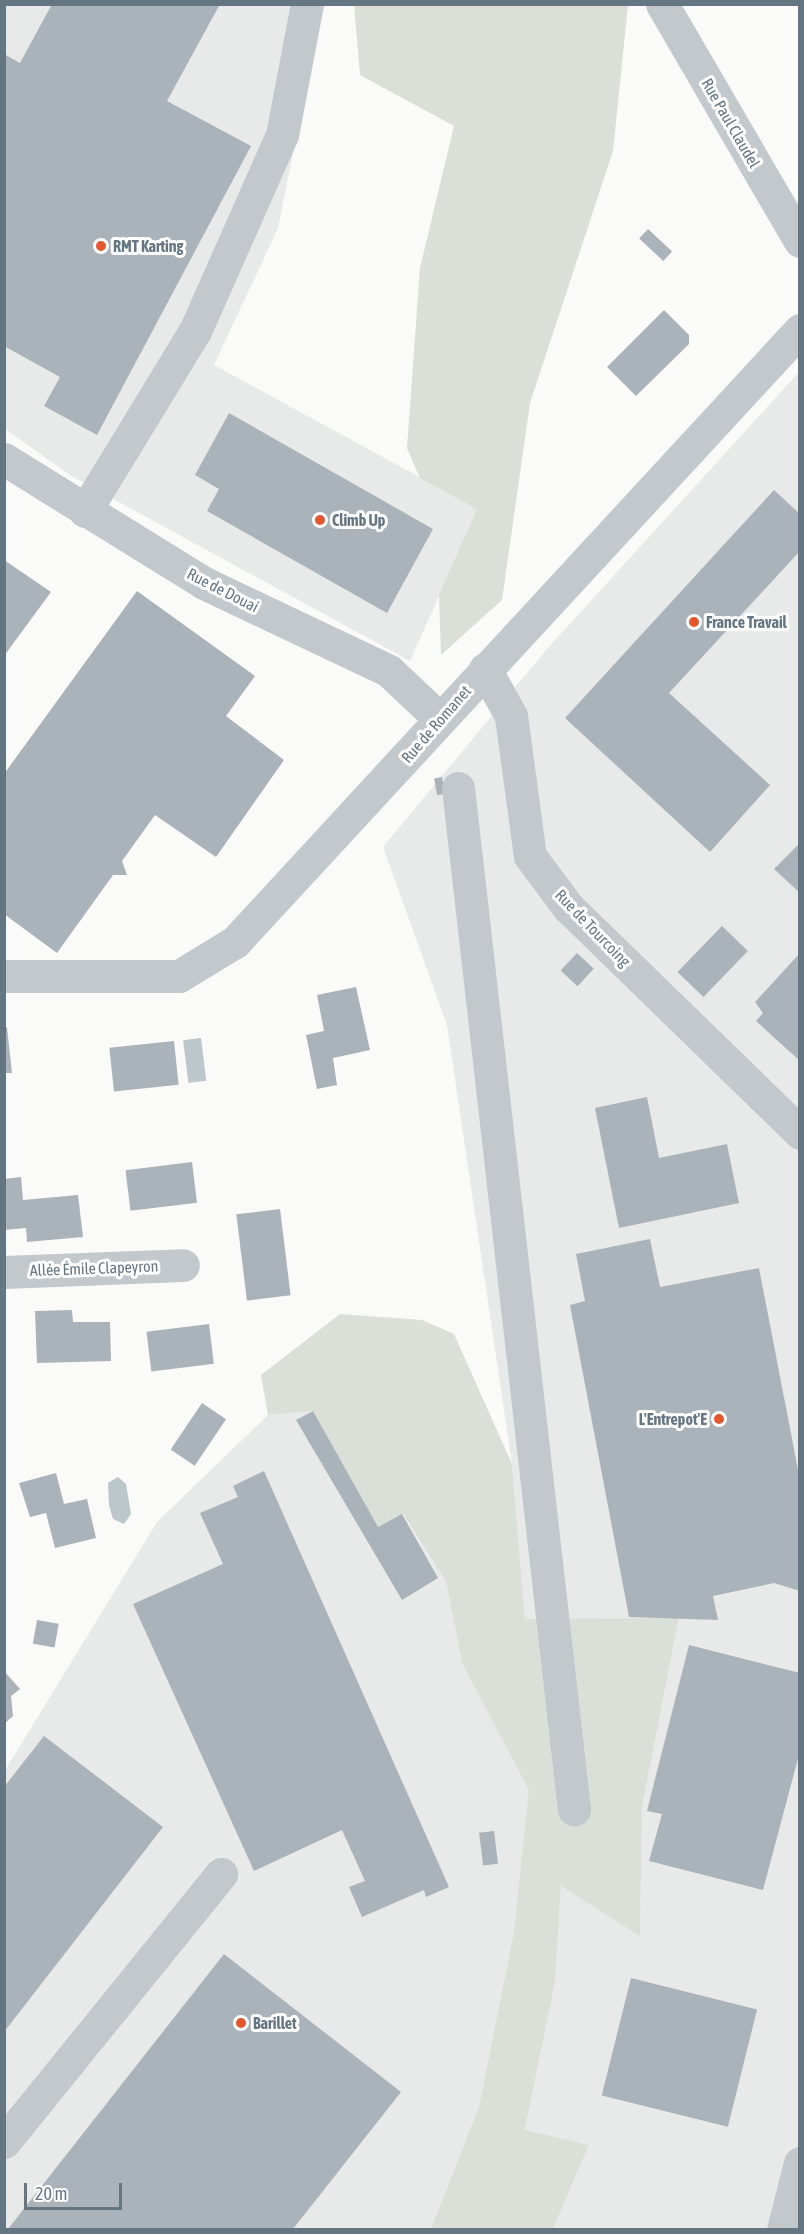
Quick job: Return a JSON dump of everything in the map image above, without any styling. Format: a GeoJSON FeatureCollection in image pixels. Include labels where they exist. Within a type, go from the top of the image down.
{"type":"FeatureCollection","features":[{"type":"Feature","properties":{"kind":"street"},"geometry":{"type":"LineString","coordinates":[[85,511],[195,331],[282,135],[307,4]]}},
{"type":"Feature","properties":{"kind":"street","name":"Rue Paul Claudel"},"geometry":{"type":"LineString","coordinates":[[662,4],[800,241]]}},
{"type":"Feature","properties":{"kind":"street","name":"Rue de Romanet"},"geometry":{"type":"LineString","coordinates":[[4,976],[178,976],[235,942],[800,330]]}},
{"type":"Feature","properties":{"kind":"street","name":"Rue de Douai"},"geometry":{"type":"LineString","coordinates":[[4,459],[204,583],[389,671],[440,719]]}},
{"type":"Feature","properties":{"kind":"street","name":"Rue de Tourcoing"},"geometry":{"type":"LineString","coordinates":[[485,669],[511,716],[530,856],[568,907],[800,1133]]}},
{"type":"Feature","properties":{"kind":"street"},"geometry":{"type":"LineString","coordinates":[[458,788],[574,1809]]}},
{"type":"Feature","properties":{"kind":"street","name":"Allée Émile Clapeyron"},"geometry":{"type":"LineString","coordinates":[[4,1272],[183,1265]]}},
{"type":"Feature","properties":{"kind":"street"},"geometry":{"type":"LineString","coordinates":[[4,2142],[220,1874]]}},
{"type":"Feature","properties":{"kind":"street"},"geometry":{"type":"LineString","coordinates":[[783,2229],[800,2163]]}},
{"type":"Feature","properties":{"kind":"shaded area"},"geometry":{"type":"Polygon","coordinates":[[[5,5],[323,5],[278,228],[214,365],[478,509],[410,661],[73,477],[5,429],[5,5]]]}},
{"type":"Feature","properties":{"kind":"shaded area"},"geometry":{"type":"Polygon","coordinates":[[[354,5],[628,5],[613,151],[530,403],[502,600],[441,655],[439,595],[477,509],[420,478],[407,448],[420,268],[454,126],[360,75],[354,5]]]}},
{"type":"Feature","properties":{"kind":"shaded area"},"geometry":{"type":"Polygon","coordinates":[[[799,372],[799,2229],[553,2229],[589,2145],[525,2131],[555,1983],[561,1886],[640,1935],[642,1808],[679,1619],[525,1619],[512,1464],[447,1025],[383,847],[547,649],[799,372]]]}},
{"type":"Feature","properties":{"kind":"shaded area"},"geometry":{"type":"Polygon","coordinates":[[[201,1038],[206,1081],[188,1083],[183,1040],[201,1038]]]}},
{"type":"Feature","properties":{"kind":"shaded area"},"geometry":{"type":"Polygon","coordinates":[[[340,1314],[422,1320],[454,1334],[512,1464],[525,1619],[679,1618],[642,1808],[640,1936],[561,1886],[555,1983],[525,2130],[589,2145],[553,2229],[431,2229],[479,2106],[514,1931],[529,1790],[462,1663],[446,1582],[403,1514],[378,1527],[313,1411],[268,1415],[261,1375],[340,1314]]]}},
{"type":"Feature","properties":{"kind":"shaded area"},"geometry":{"type":"Polygon","coordinates":[[[313,1411],[379,1527],[402,1514],[446,1582],[462,1663],[530,1790],[514,1931],[479,2106],[431,2229],[5,2229],[4,1772],[157,1522],[268,1415],[313,1411]]]}},
{"type":"Feature","properties":{"kind":"shaded area"},"geometry":{"type":"Polygon","coordinates":[[[118,1477],[126,1484],[131,1514],[124,1524],[113,1519],[109,1505],[108,1483],[118,1477]]]}},
{"type":"Feature","properties":{"kind":"building","name":"RMT Karting"},"geometry":{"type":"Polygon","coordinates":[[[52,4],[220,4],[167,101],[251,146],[97,435],[44,406],[60,377],[4,346],[4,54],[20,63],[52,4]]]}},
{"type":"Feature","properties":{"kind":"building"},"geometry":{"type":"Polygon","coordinates":[[[648,229],[672,252],[663,261],[639,239],[648,229]]]}},
{"type":"Feature","properties":{"kind":"building"},"geometry":{"type":"Polygon","coordinates":[[[664,310],[689,335],[689,344],[636,396],[607,367],[664,310]]]}},
{"type":"Feature","properties":{"kind":"building","name":"Climb Up"},"geometry":{"type":"Polygon","coordinates":[[[229,413],[433,529],[387,613],[207,511],[219,489],[195,475],[229,413]]]}},
{"type":"Feature","properties":{"kind":"building","name":"France Travail"},"geometry":{"type":"Polygon","coordinates":[[[774,490],[800,514],[800,551],[669,693],[770,785],[710,852],[565,718],[774,490]]]}},
{"type":"Feature","properties":{"kind":"building"},"geometry":{"type":"Polygon","coordinates":[[[4,560],[51,592],[4,656],[4,560]]]}},
{"type":"Feature","properties":{"kind":"building"},"geometry":{"type":"Polygon","coordinates":[[[137,591],[255,676],[226,716],[284,760],[216,857],[155,815],[122,861],[127,875],[113,875],[57,953],[4,914],[4,774],[137,591]]]}},
{"type":"Feature","properties":{"kind":"building"},"geometry":{"type":"Polygon","coordinates":[[[442,777],[445,794],[437,795],[434,778],[442,777]]]}},
{"type":"Feature","properties":{"kind":"building"},"geometry":{"type":"Polygon","coordinates":[[[800,843],[800,893],[774,869],[800,843]]]}},
{"type":"Feature","properties":{"kind":"building"},"geometry":{"type":"Polygon","coordinates":[[[722,926],[748,951],[703,997],[678,972],[722,926]]]}},
{"type":"Feature","properties":{"kind":"building"},"geometry":{"type":"Polygon","coordinates":[[[577,953],[594,969],[577,986],[561,971],[577,953]]]}},
{"type":"Feature","properties":{"kind":"building"},"geometry":{"type":"Polygon","coordinates":[[[800,953],[800,1061],[756,1021],[763,1013],[755,1002],[800,953]]]}},
{"type":"Feature","properties":{"kind":"building"},"geometry":{"type":"Polygon","coordinates":[[[356,987],[370,1050],[333,1058],[337,1085],[317,1089],[306,1035],[324,1031],[317,995],[356,987]]]}},
{"type":"Feature","properties":{"kind":"building"},"geometry":{"type":"Polygon","coordinates":[[[4,1027],[7,1027],[12,1073],[4,1073],[4,1027]]]}},
{"type":"Feature","properties":{"kind":"building"},"geometry":{"type":"Polygon","coordinates":[[[174,1041],[179,1085],[114,1092],[109,1048],[174,1041]]]}},
{"type":"Feature","properties":{"kind":"building"},"geometry":{"type":"Polygon","coordinates":[[[647,1097],[659,1158],[727,1144],[739,1203],[619,1228],[595,1108],[647,1097]]]}},
{"type":"Feature","properties":{"kind":"building"},"geometry":{"type":"Polygon","coordinates":[[[192,1162],[197,1203],[130,1211],[125,1170],[192,1162]]]}},
{"type":"Feature","properties":{"kind":"building"},"geometry":{"type":"Polygon","coordinates":[[[21,1177],[23,1200],[78,1195],[83,1237],[27,1242],[26,1228],[4,1230],[4,1179],[21,1177]]]}},
{"type":"Feature","properties":{"kind":"building"},"geometry":{"type":"Polygon","coordinates":[[[280,1209],[291,1295],[247,1301],[236,1214],[280,1209]]]}},
{"type":"Feature","properties":{"kind":"building"},"geometry":{"type":"Polygon","coordinates":[[[650,1239],[660,1287],[759,1268],[800,1480],[800,1591],[774,1583],[713,1596],[718,1620],[629,1617],[570,1305],[585,1301],[576,1254],[650,1239]]]}},
{"type":"Feature","properties":{"kind":"building"},"geometry":{"type":"Polygon","coordinates":[[[72,1310],[73,1322],[110,1322],[111,1361],[37,1363],[35,1311],[72,1310]]]}},
{"type":"Feature","properties":{"kind":"building"},"geometry":{"type":"Polygon","coordinates":[[[209,1324],[214,1364],[151,1371],[146,1332],[209,1324]]]}},
{"type":"Feature","properties":{"kind":"building"},"geometry":{"type":"Polygon","coordinates":[[[202,1403],[226,1419],[195,1466],[171,1449],[202,1403]]]}},
{"type":"Feature","properties":{"kind":"building"},"geometry":{"type":"Polygon","coordinates":[[[313,1411],[378,1527],[402,1514],[438,1578],[402,1600],[296,1420],[313,1411]]]}},
{"type":"Feature","properties":{"kind":"building"},"geometry":{"type":"Polygon","coordinates":[[[264,1471],[449,1887],[426,1897],[424,1890],[362,1917],[349,1887],[365,1881],[342,1830],[254,1871],[133,1604],[223,1564],[200,1513],[238,1497],[233,1486],[264,1471]]]}},
{"type":"Feature","properties":{"kind":"building"},"geometry":{"type":"Polygon","coordinates":[[[56,1473],[64,1504],[87,1499],[96,1538],[55,1548],[46,1513],[30,1517],[19,1483],[56,1473]]]}},
{"type":"Feature","properties":{"kind":"building"},"geometry":{"type":"Polygon","coordinates":[[[37,1620],[59,1624],[54,1647],[33,1644],[37,1620]]]}},
{"type":"Feature","properties":{"kind":"building"},"geometry":{"type":"Polygon","coordinates":[[[689,1645],[800,1673],[800,1751],[763,1890],[649,1861],[662,1814],[647,1811],[689,1645]]]}},
{"type":"Feature","properties":{"kind":"building"},"geometry":{"type":"Polygon","coordinates":[[[4,1671],[20,1689],[11,1696],[13,1716],[4,1724],[4,1671]]]}},
{"type":"Feature","properties":{"kind":"building"},"geometry":{"type":"Polygon","coordinates":[[[44,1736],[163,1827],[4,2032],[4,1787],[44,1736]]]}},
{"type":"Feature","properties":{"kind":"building"},"geometry":{"type":"Polygon","coordinates":[[[494,1831],[498,1864],[483,1866],[479,1833],[494,1831]]]}},
{"type":"Feature","properties":{"kind":"building","name":"Barillet"},"geometry":{"type":"Polygon","coordinates":[[[224,1954],[401,2092],[293,2229],[8,2229],[224,1954]]]}},
{"type":"Feature","properties":{"kind":"building"},"geometry":{"type":"Polygon","coordinates":[[[631,1978],[757,2009],[728,2127],[602,2095],[631,1978]]]}},
{"type":"Feature","properties":{"kind":"place","name":"RMT Karting"},"geometry":{"type":"Point","coordinates":[101,246]}},
{"type":"Feature","properties":{"kind":"place","name":"Climb Up"},"geometry":{"type":"Point","coordinates":[320,520]}},
{"type":"Feature","properties":{"kind":"place","name":"France Travail"},"geometry":{"type":"Point","coordinates":[694,622]}},
{"type":"Feature","properties":{"kind":"place","name":"L'Entrepot'E"},"geometry":{"type":"Point","coordinates":[719,1419]}},
{"type":"Feature","properties":{"kind":"place","name":"Barillet"},"geometry":{"type":"Point","coordinates":[241,2023]}}]}
